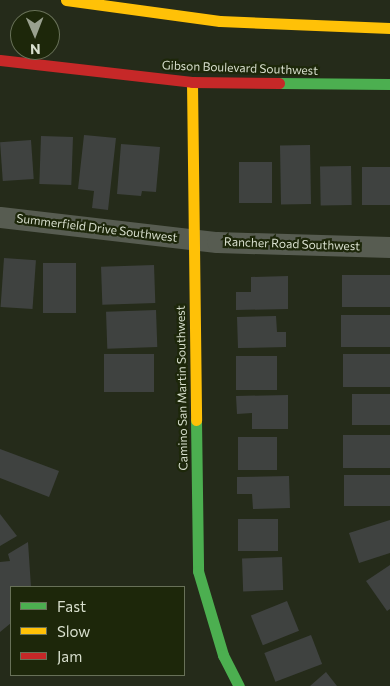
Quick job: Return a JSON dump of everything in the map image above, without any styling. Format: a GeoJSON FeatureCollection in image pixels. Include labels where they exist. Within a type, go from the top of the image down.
{"type":"FeatureCollection","features":[{"type":"Feature","properties":{"kind":"street"},"geometry":{"type":"LineString","coordinates":[[66,0],[169,14],[390,28]]}},
{"type":"Feature","properties":{"kind":"street"},"geometry":{"type":"LineString","coordinates":[[132,0],[169,14]]}},
{"type":"Feature","properties":{"kind":"street","name":"Gibson Boulevard Southwest"},"geometry":{"type":"LineString","coordinates":[[0,60],[192,82],[390,84]]}},
{"type":"Feature","properties":{"kind":"street","name":"Camino San Martin Southwest"},"geometry":{"type":"LineString","coordinates":[[192,82],[198,571],[223,655],[239,686]]}},
{"type":"Feature","properties":{"kind":"street","name":"Summerfield Drive Southwest"},"geometry":{"type":"LineString","coordinates":[[0,217],[194,240]]}},
{"type":"Feature","properties":{"kind":"street","name":"Rancher Road Southwest"},"geometry":{"type":"LineString","coordinates":[[194,240],[390,247]]}},
{"type":"Feature","properties":{"kind":"building"},"geometry":{"type":"Polygon","coordinates":[[[84,135],[116,138],[108,210],[92,208],[94,191],[78,189],[84,135]]]}},
{"type":"Feature","properties":{"kind":"building"},"geometry":{"type":"Polygon","coordinates":[[[41,136],[73,137],[71,185],[39,184],[41,136]]]}},
{"type":"Feature","properties":{"kind":"building"},"geometry":{"type":"Polygon","coordinates":[[[31,140],[34,179],[3,181],[0,142],[31,140]]]}},
{"type":"Feature","properties":{"kind":"building"},"geometry":{"type":"Polygon","coordinates":[[[121,144],[160,147],[156,192],[142,191],[141,196],[117,194],[121,144]]]}},
{"type":"Feature","properties":{"kind":"building"},"geometry":{"type":"Polygon","coordinates":[[[310,145],[311,204],[281,205],[280,146],[310,145]]]}},
{"type":"Feature","properties":{"kind":"building"},"geometry":{"type":"Polygon","coordinates":[[[239,162],[272,162],[272,203],[239,203],[239,162]]]}},
{"type":"Feature","properties":{"kind":"building"},"geometry":{"type":"Polygon","coordinates":[[[351,166],[352,205],[321,206],[320,167],[351,166]]]}},
{"type":"Feature","properties":{"kind":"building"},"geometry":{"type":"Polygon","coordinates":[[[362,167],[390,167],[390,205],[362,205],[362,167]]]}},
{"type":"Feature","properties":{"kind":"building"},"geometry":{"type":"Polygon","coordinates":[[[4,258],[36,260],[33,309],[1,307],[4,258]]]}},
{"type":"Feature","properties":{"kind":"building"},"geometry":{"type":"Polygon","coordinates":[[[43,263],[76,263],[76,313],[43,313],[43,263]]]}},
{"type":"Feature","properties":{"kind":"building"},"geometry":{"type":"Polygon","coordinates":[[[154,265],[155,303],[102,305],[101,267],[154,265]]]}},
{"type":"Feature","properties":{"kind":"building"},"geometry":{"type":"Polygon","coordinates":[[[342,275],[390,275],[390,307],[342,307],[342,275]]]}},
{"type":"Feature","properties":{"kind":"building"},"geometry":{"type":"Polygon","coordinates":[[[288,276],[288,309],[236,310],[236,292],[251,292],[251,277],[288,276]]]}},
{"type":"Feature","properties":{"kind":"building"},"geometry":{"type":"Polygon","coordinates":[[[156,310],[157,347],[107,349],[106,312],[156,310]]]}},
{"type":"Feature","properties":{"kind":"building"},"geometry":{"type":"Polygon","coordinates":[[[341,315],[390,315],[390,347],[341,347],[341,315]]]}},
{"type":"Feature","properties":{"kind":"building"},"geometry":{"type":"Polygon","coordinates":[[[276,316],[277,332],[286,332],[286,347],[238,348],[237,317],[276,316]]]}},
{"type":"Feature","properties":{"kind":"building"},"geometry":{"type":"Polygon","coordinates":[[[104,354],[154,354],[154,392],[104,392],[104,354]]]}},
{"type":"Feature","properties":{"kind":"building"},"geometry":{"type":"Polygon","coordinates":[[[343,354],[390,354],[390,387],[343,387],[343,354]]]}},
{"type":"Feature","properties":{"kind":"building"},"geometry":{"type":"Polygon","coordinates":[[[236,356],[277,356],[277,390],[236,390],[236,356]]]}},
{"type":"Feature","properties":{"kind":"building"},"geometry":{"type":"Polygon","coordinates":[[[352,394],[390,394],[390,425],[352,425],[352,394]]]}},
{"type":"Feature","properties":{"kind":"building"},"geometry":{"type":"Polygon","coordinates":[[[288,395],[288,429],[252,429],[252,413],[237,414],[236,396],[288,395]]]}},
{"type":"Feature","properties":{"kind":"building"},"geometry":{"type":"Polygon","coordinates":[[[343,435],[390,435],[390,468],[343,468],[343,435]]]}},
{"type":"Feature","properties":{"kind":"building"},"geometry":{"type":"Polygon","coordinates":[[[238,437],[277,437],[277,470],[238,470],[238,437]]]}},
{"type":"Feature","properties":{"kind":"building"},"geometry":{"type":"Polygon","coordinates":[[[0,449],[59,471],[49,497],[0,478],[0,449]]]}},
{"type":"Feature","properties":{"kind":"building"},"geometry":{"type":"Polygon","coordinates":[[[344,475],[390,475],[390,506],[344,506],[344,475]]]}},
{"type":"Feature","properties":{"kind":"building"},"geometry":{"type":"Polygon","coordinates":[[[289,476],[290,508],[253,509],[252,494],[237,494],[237,477],[289,476]]]}},
{"type":"Feature","properties":{"kind":"building"},"geometry":{"type":"Polygon","coordinates":[[[0,514],[17,536],[0,546],[0,514]]]}},
{"type":"Feature","properties":{"kind":"building"},"geometry":{"type":"Polygon","coordinates":[[[238,519],[278,519],[278,551],[238,551],[238,519]]]}},
{"type":"Feature","properties":{"kind":"building"},"geometry":{"type":"Polygon","coordinates":[[[390,520],[390,553],[359,563],[349,533],[390,520]]]}},
{"type":"Feature","properties":{"kind":"building"},"geometry":{"type":"Polygon","coordinates":[[[28,542],[31,586],[10,586],[10,624],[0,632],[0,562],[10,561],[8,554],[28,542]]]}},
{"type":"Feature","properties":{"kind":"building"},"geometry":{"type":"Polygon","coordinates":[[[282,557],[283,590],[243,591],[242,558],[282,557]]]}},
{"type":"Feature","properties":{"kind":"building"},"geometry":{"type":"Polygon","coordinates":[[[390,565],[390,609],[387,611],[366,581],[390,565]]]}},
{"type":"Feature","properties":{"kind":"building"},"geometry":{"type":"Polygon","coordinates":[[[287,601],[299,631],[263,645],[251,616],[287,601]]]}},
{"type":"Feature","properties":{"kind":"building"},"geometry":{"type":"Polygon","coordinates":[[[311,635],[322,664],[275,682],[264,653],[311,635]]]}},
{"type":"Feature","properties":{"kind":"building"},"geometry":{"type":"Polygon","coordinates":[[[326,672],[337,686],[310,686],[326,672]]]}},
{"type":"Feature","properties":{"kind":"traffic: fast"},"geometry":{"type":"LineString","coordinates":[[279,83],[390,84]]}},
{"type":"Feature","properties":{"kind":"traffic: fast"},"geometry":{"type":"LineString","coordinates":[[196,420],[198,571],[223,655],[239,686]]}},
{"type":"Feature","properties":{"kind":"traffic: slow"},"geometry":{"type":"LineString","coordinates":[[66,0],[220,21],[390,28]]}},
{"type":"Feature","properties":{"kind":"traffic: slow"},"geometry":{"type":"LineString","coordinates":[[192,82],[196,420]]}},
{"type":"Feature","properties":{"kind":"traffic: jam"},"geometry":{"type":"LineString","coordinates":[[0,60],[192,82],[279,83]]}}]}
